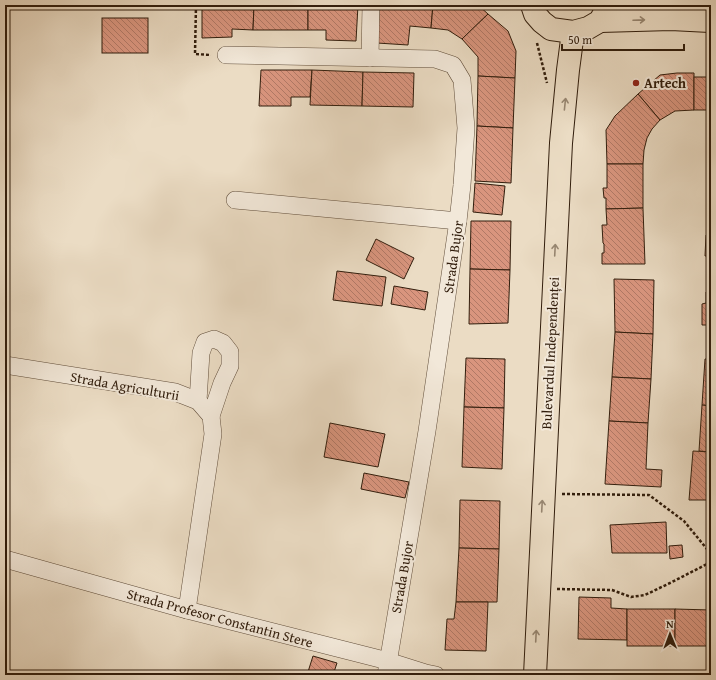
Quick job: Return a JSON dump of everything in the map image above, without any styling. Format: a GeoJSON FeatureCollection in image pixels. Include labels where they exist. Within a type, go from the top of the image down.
{"type":"FeatureCollection","features":[{"type":"Feature","properties":{"kind":"main road"},"geometry":{"type":"LineString","coordinates":[[532,5],[535,14],[551,29],[573,32],[588,28],[604,13],[710,22]]}},
{"type":"Feature","properties":{"kind":"main road"},"geometry":{"type":"LineString","coordinates":[[674,5],[710,22]]}},
{"type":"Feature","properties":{"kind":"main road","name":"Bulevardul Independenței"},"geometry":{"type":"LineString","coordinates":[[534,675],[560,143],[573,32]]}},
{"type":"Feature","properties":{"kind":"street"},"geometry":{"type":"LineString","coordinates":[[370,58],[371,5]]}},
{"type":"Feature","properties":{"kind":"street","name":"Strada Bujor"},"geometry":{"type":"LineString","coordinates":[[226,55],[435,59],[453,64],[462,80],[466,128],[458,221],[427,431],[387,668]]}},
{"type":"Feature","properties":{"kind":"street"},"geometry":{"type":"LineString","coordinates":[[235,200],[458,221]]}},
{"type":"Feature","properties":{"kind":"street"},"geometry":{"type":"LineString","coordinates":[[187,610],[213,434],[210,416],[230,366],[230,352],[223,342],[214,339],[205,342],[201,353],[198,401]]}},
{"type":"Feature","properties":{"kind":"street","name":"Strada Agriculturii"},"geometry":{"type":"LineString","coordinates":[[5,365],[175,392],[198,401],[210,416]]}},
{"type":"Feature","properties":{"kind":"street","name":"Strada Profesor Constantin Stere"},"geometry":{"type":"LineString","coordinates":[[5,559],[387,668],[436,675]]}},
{"type":"Feature","properties":{"kind":"path"},"geometry":{"type":"LineString","coordinates":[[196,5],[195,54],[226,55]]}},
{"type":"Feature","properties":{"kind":"path"},"geometry":{"type":"LineString","coordinates":[[535,38],[548,87]]}},
{"type":"Feature","properties":{"kind":"path"},"geometry":{"type":"LineString","coordinates":[[543,494],[650,495],[684,521],[711,554]]}},
{"type":"Feature","properties":{"kind":"path"},"geometry":{"type":"LineString","coordinates":[[539,588],[612,590],[630,597],[645,595],[711,562]]}},
{"type":"Feature","properties":{"kind":"building"},"geometry":{"type":"Polygon","coordinates":[[[202,5],[254,5],[253,30],[232,29],[232,37],[202,38],[202,5]]]}},
{"type":"Feature","properties":{"kind":"building"},"geometry":{"type":"Polygon","coordinates":[[[254,5],[308,5],[308,30],[253,30],[254,5]]]}},
{"type":"Feature","properties":{"kind":"building"},"geometry":{"type":"Polygon","coordinates":[[[308,5],[358,5],[356,41],[326,40],[326,30],[308,30],[308,5]]]}},
{"type":"Feature","properties":{"kind":"building"},"geometry":{"type":"Polygon","coordinates":[[[380,5],[433,5],[431,28],[410,26],[408,45],[377,43],[380,5]]]}},
{"type":"Feature","properties":{"kind":"building"},"geometry":{"type":"Polygon","coordinates":[[[433,5],[478,5],[488,14],[462,39],[448,30],[431,28],[433,5]]]}},
{"type":"Feature","properties":{"kind":"building"},"geometry":{"type":"Polygon","coordinates":[[[488,14],[508,31],[516,51],[515,78],[478,76],[478,57],[462,39],[488,14]]]}},
{"type":"Feature","properties":{"kind":"building"},"geometry":{"type":"Polygon","coordinates":[[[102,18],[148,18],[148,53],[102,53],[102,18]]]}},
{"type":"Feature","properties":{"kind":"building"},"geometry":{"type":"Polygon","coordinates":[[[261,70],[312,70],[310,97],[291,97],[291,106],[259,106],[261,70]]]}},
{"type":"Feature","properties":{"kind":"building"},"geometry":{"type":"Polygon","coordinates":[[[312,70],[363,72],[362,106],[310,105],[312,70]]]}},
{"type":"Feature","properties":{"kind":"building"},"geometry":{"type":"Polygon","coordinates":[[[363,72],[414,73],[413,107],[362,106],[363,72]]]}},
{"type":"Feature","properties":{"kind":"building"},"geometry":{"type":"Polygon","coordinates":[[[694,73],[694,110],[675,111],[660,120],[638,94],[660,75],[694,73]]]}},
{"type":"Feature","properties":{"kind":"building"},"geometry":{"type":"Polygon","coordinates":[[[478,76],[515,78],[513,128],[477,126],[478,76]]]}},
{"type":"Feature","properties":{"kind":"building"},"geometry":{"type":"Polygon","coordinates":[[[694,77],[711,77],[711,110],[694,110],[694,77]]]}},
{"type":"Feature","properties":{"kind":"building"},"geometry":{"type":"Polygon","coordinates":[[[638,94],[660,120],[652,129],[647,138],[643,164],[607,164],[606,130],[615,116],[638,94]]]}},
{"type":"Feature","properties":{"kind":"building"},"geometry":{"type":"Polygon","coordinates":[[[477,126],[513,128],[511,183],[475,181],[477,126]]]}},
{"type":"Feature","properties":{"kind":"building"},"geometry":{"type":"Polygon","coordinates":[[[607,164],[643,164],[643,208],[606,209],[606,198],[604,198],[603,188],[607,188],[607,164]]]}},
{"type":"Feature","properties":{"kind":"building"},"geometry":{"type":"Polygon","coordinates":[[[475,183],[505,186],[502,215],[473,212],[475,183]]]}},
{"type":"Feature","properties":{"kind":"building"},"geometry":{"type":"Polygon","coordinates":[[[643,208],[645,264],[602,264],[604,244],[602,225],[607,225],[606,209],[643,208]]]}},
{"type":"Feature","properties":{"kind":"building"},"geometry":{"type":"Polygon","coordinates":[[[471,221],[511,221],[510,270],[470,269],[471,221]]]}},
{"type":"Feature","properties":{"kind":"building"},"geometry":{"type":"Polygon","coordinates":[[[709,223],[711,223],[711,272],[710,256],[705,256],[706,235],[709,234],[709,223]]]}},
{"type":"Feature","properties":{"kind":"building"},"geometry":{"type":"Polygon","coordinates":[[[376,239],[414,258],[404,279],[366,260],[376,239]]]}},
{"type":"Feature","properties":{"kind":"building"},"geometry":{"type":"Polygon","coordinates":[[[470,269],[510,270],[508,323],[469,324],[470,269]]]}},
{"type":"Feature","properties":{"kind":"building"},"geometry":{"type":"Polygon","coordinates":[[[337,271],[386,277],[382,306],[333,300],[337,271]]]}},
{"type":"Feature","properties":{"kind":"building"},"geometry":{"type":"Polygon","coordinates":[[[614,279],[654,280],[653,334],[615,332],[614,279]]]}},
{"type":"Feature","properties":{"kind":"building"},"geometry":{"type":"Polygon","coordinates":[[[394,286],[428,292],[425,310],[391,304],[394,286]]]}},
{"type":"Feature","properties":{"kind":"building"},"geometry":{"type":"Polygon","coordinates":[[[706,292],[711,292],[711,341],[707,341],[707,325],[702,325],[702,304],[706,303],[706,292]]]}},
{"type":"Feature","properties":{"kind":"building"},"geometry":{"type":"Polygon","coordinates":[[[615,332],[653,334],[651,379],[612,377],[615,332]]]}},
{"type":"Feature","properties":{"kind":"building"},"geometry":{"type":"Polygon","coordinates":[[[466,358],[505,359],[504,408],[464,407],[466,358]]]}},
{"type":"Feature","properties":{"kind":"building"},"geometry":{"type":"Polygon","coordinates":[[[705,359],[711,359],[711,406],[702,405],[705,359]]]}},
{"type":"Feature","properties":{"kind":"building"},"geometry":{"type":"Polygon","coordinates":[[[612,377],[651,379],[648,423],[609,421],[612,377]]]}},
{"type":"Feature","properties":{"kind":"building"},"geometry":{"type":"Polygon","coordinates":[[[702,405],[711,406],[711,452],[699,451],[702,405]]]}},
{"type":"Feature","properties":{"kind":"building"},"geometry":{"type":"Polygon","coordinates":[[[464,407],[504,408],[502,469],[462,467],[464,407]]]}},
{"type":"Feature","properties":{"kind":"building"},"geometry":{"type":"Polygon","coordinates":[[[609,421],[648,423],[646,469],[662,470],[661,487],[605,484],[609,421]]]}},
{"type":"Feature","properties":{"kind":"building"},"geometry":{"type":"Polygon","coordinates":[[[330,423],[385,434],[378,467],[324,457],[330,423]]]}},
{"type":"Feature","properties":{"kind":"building"},"geometry":{"type":"Polygon","coordinates":[[[693,451],[711,452],[711,500],[689,500],[693,451]]]}},
{"type":"Feature","properties":{"kind":"building"},"geometry":{"type":"Polygon","coordinates":[[[364,473],[409,482],[405,498],[361,489],[364,473]]]}},
{"type":"Feature","properties":{"kind":"building"},"geometry":{"type":"Polygon","coordinates":[[[460,500],[500,501],[499,549],[459,548],[460,500]]]}},
{"type":"Feature","properties":{"kind":"building"},"geometry":{"type":"Polygon","coordinates":[[[666,522],[667,553],[612,553],[610,525],[666,522]]]}},
{"type":"Feature","properties":{"kind":"building"},"geometry":{"type":"Polygon","coordinates":[[[682,545],[683,557],[670,559],[669,546],[682,545]]]}},
{"type":"Feature","properties":{"kind":"building"},"geometry":{"type":"Polygon","coordinates":[[[459,548],[499,549],[497,602],[456,602],[459,548]]]}},
{"type":"Feature","properties":{"kind":"building"},"geometry":{"type":"Polygon","coordinates":[[[579,597],[611,598],[611,608],[627,609],[627,640],[578,639],[579,597]]]}},
{"type":"Feature","properties":{"kind":"building"},"geometry":{"type":"Polygon","coordinates":[[[456,602],[488,602],[486,651],[445,650],[447,619],[454,619],[456,602]]]}},
{"type":"Feature","properties":{"kind":"building"},"geometry":{"type":"Polygon","coordinates":[[[627,609],[675,609],[675,646],[627,646],[627,609]]]}},
{"type":"Feature","properties":{"kind":"building"},"geometry":{"type":"Polygon","coordinates":[[[675,609],[711,610],[711,646],[675,646],[675,609]]]}},
{"type":"Feature","properties":{"kind":"building"},"geometry":{"type":"Polygon","coordinates":[[[313,656],[337,663],[333,675],[307,675],[313,656]]]}},
{"type":"Feature","properties":{"kind":"place","name":"Artech"},"geometry":{"type":"Point","coordinates":[636,83]}}]}
